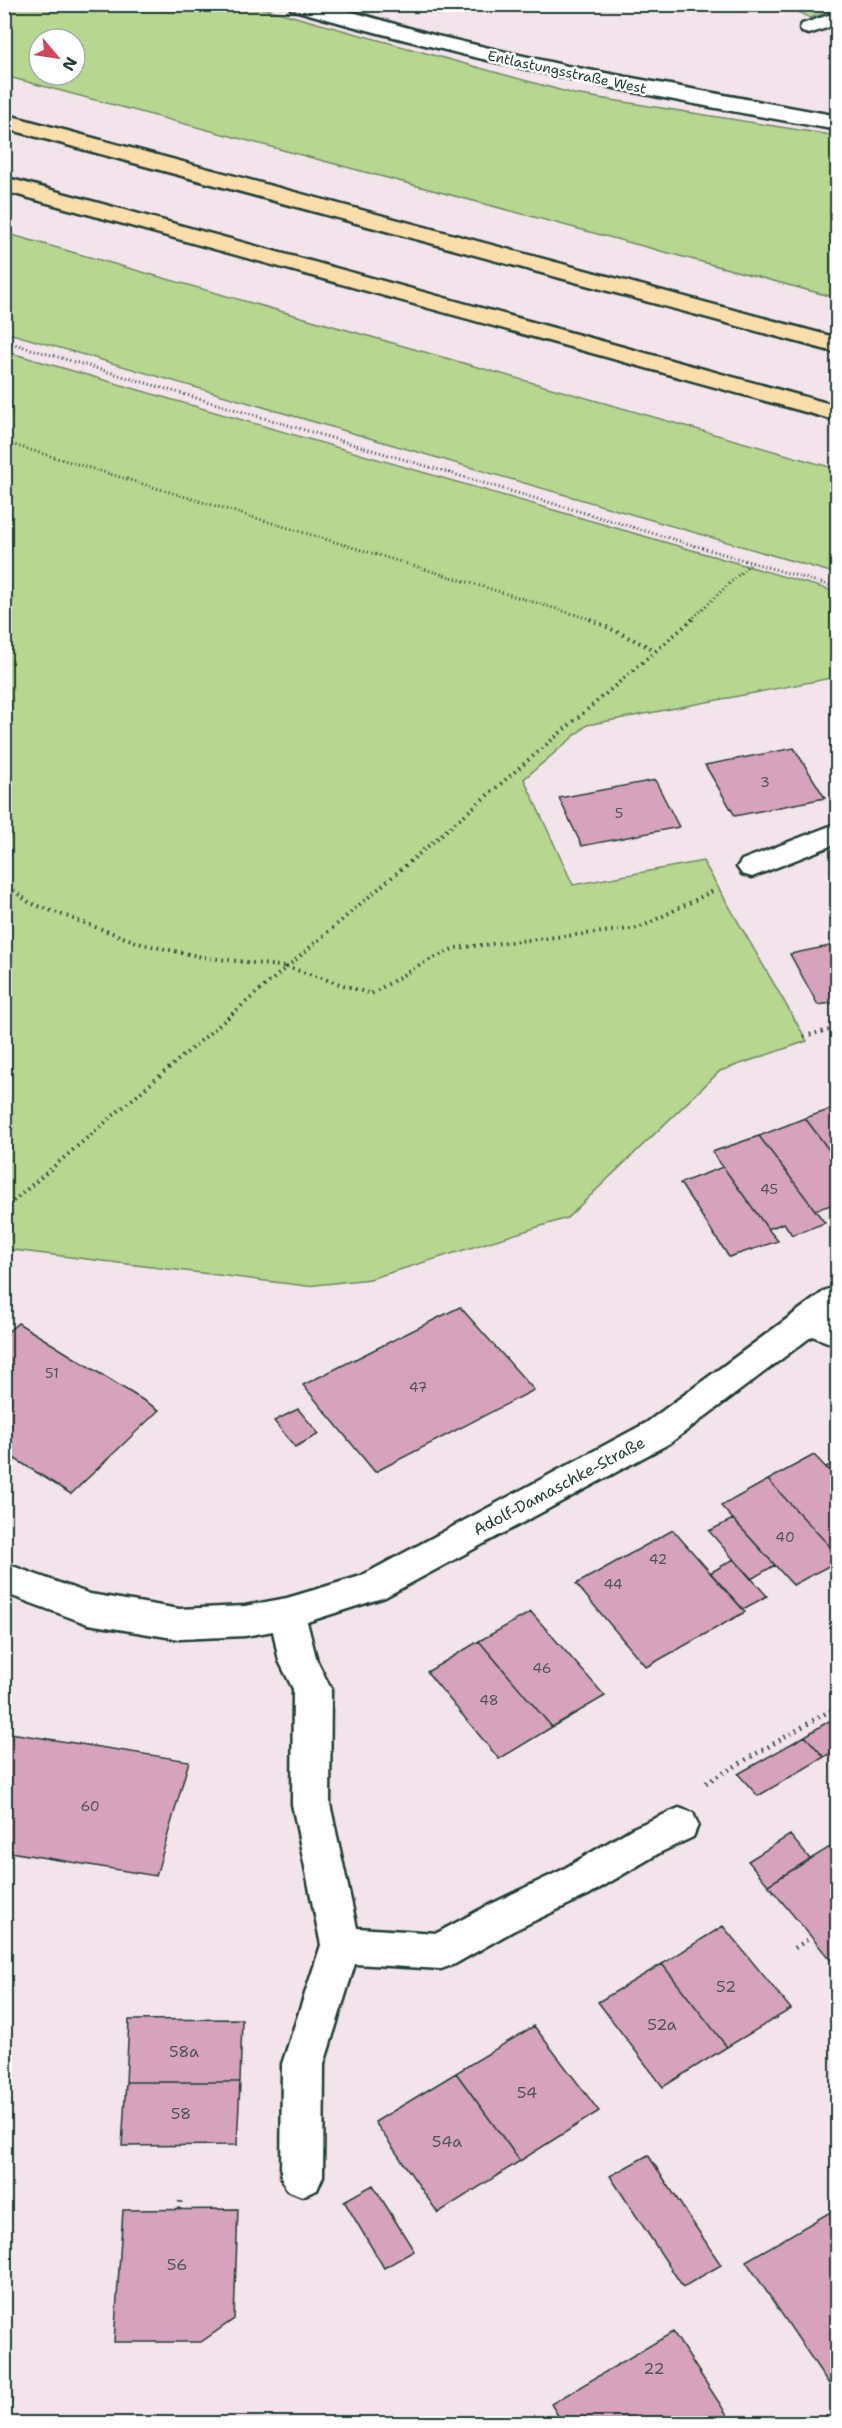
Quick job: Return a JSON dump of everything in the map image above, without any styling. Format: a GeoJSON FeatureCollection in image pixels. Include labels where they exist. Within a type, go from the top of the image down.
{"type":"FeatureCollection","features":[{"type":"Feature","properties":{"kind":"highway"},"geometry":{"type":"LineString","coordinates":[[4,121],[837,346]]}},
{"type":"Feature","properties":{"kind":"highway"},"geometry":{"type":"LineString","coordinates":[[4,184],[837,414]]}},
{"type":"Feature","properties":{"kind":"street","name":"Entlastungsstraße West"},"geometry":{"type":"LineString","coordinates":[[299,4],[481,53],[585,77],[837,123]]}},
{"type":"Feature","properties":{"kind":"street"},"geometry":{"type":"LineString","coordinates":[[752,867],[837,832]]}},
{"type":"Feature","properties":{"kind":"street","name":"Adolf-Damaschke-Straße"},"geometry":{"type":"LineString","coordinates":[[4,1578],[88,1609],[179,1624],[245,1621],[287,1613],[372,1587],[658,1433],[823,1327],[837,1299]]}},
{"type":"Feature","properties":{"kind":"street"},"geometry":{"type":"LineString","coordinates":[[287,1613],[297,1661],[312,1689],[311,1804],[341,1945],[303,2064],[302,2176]]}},
{"type":"Feature","properties":{"kind":"street"},"geometry":{"type":"LineString","coordinates":[[341,1945],[441,1951],[499,1919],[574,1883],[647,1840],[679,1825]]}},
{"type":"Feature","properties":{"kind":"lane"},"geometry":{"type":"LineString","coordinates":[[822,23],[837,33]]}},
{"type":"Feature","properties":{"kind":"path"},"geometry":{"type":"LineString","coordinates":[[4,341],[837,588]]}},
{"type":"Feature","properties":{"kind":"path"},"geometry":{"type":"LineString","coordinates":[[4,442],[584,616],[655,650]]}},
{"type":"Feature","properties":{"kind":"path"},"geometry":{"type":"LineString","coordinates":[[4,1209],[710,604],[752,562]]}},
{"type":"Feature","properties":{"kind":"path"},"geometry":{"type":"LineString","coordinates":[[4,883],[30,903],[142,944],[202,957],[287,967],[371,994],[423,963],[455,948],[639,928],[695,902],[752,867]]}},
{"type":"Feature","properties":{"kind":"path"},"geometry":{"type":"LineString","coordinates":[[804,1036],[837,1028]]}},
{"type":"Feature","properties":{"kind":"path"},"geometry":{"type":"LineString","coordinates":[[705,1784],[837,1706]]}},
{"type":"Feature","properties":{"kind":"path"},"geometry":{"type":"LineString","coordinates":[[795,1948],[812,1938]]}},
{"type":"Feature","properties":{"kind":"path"},"geometry":{"type":"LineString","coordinates":[[179,2209],[181,2197]]}},
{"type":"Feature","properties":{"kind":"green space"},"geometry":{"type":"Polygon","coordinates":[[[4,5],[252,5],[574,94],[837,136],[837,298],[46,87],[87,87],[87,27],[27,27],[27,82],[5,76],[4,5]]]}},
{"type":"Feature","properties":{"kind":"green space"},"geometry":{"type":"Polygon","coordinates":[[[784,5],[837,5],[837,14],[831,11],[810,18],[784,5]]]}},
{"type":"Feature","properties":{"kind":"green space"},"geometry":{"type":"Polygon","coordinates":[[[5,233],[837,469],[837,574],[5,332],[5,233]]]}},
{"type":"Feature","properties":{"kind":"green space"},"geometry":{"type":"Polygon","coordinates":[[[4,351],[837,592],[837,677],[587,725],[524,779],[573,885],[703,861],[807,1041],[720,1071],[567,1218],[370,1279],[307,1286],[5,1249],[4,351]]]}},
{"type":"Feature","properties":{"kind":"building"},"geometry":{"type":"Polygon","coordinates":[[[794,748],[825,798],[735,816],[705,765],[794,748]]]}},
{"type":"Feature","properties":{"kind":"building"},"geometry":{"type":"Polygon","coordinates":[[[655,780],[679,827],[582,846],[559,798],[655,780]]]}},
{"type":"Feature","properties":{"kind":"building"},"geometry":{"type":"Polygon","coordinates":[[[834,945],[838,951],[838,1002],[818,1005],[790,954],[834,945]]]}},
{"type":"Feature","properties":{"kind":"building"},"geometry":{"type":"Polygon","coordinates":[[[838,1107],[838,1162],[805,1118],[838,1107]]]}},
{"type":"Feature","properties":{"kind":"building"},"geometry":{"type":"Polygon","coordinates":[[[805,1118],[838,1162],[838,1203],[815,1210],[759,1136],[805,1118]]]}},
{"type":"Feature","properties":{"kind":"building"},"geometry":{"type":"Polygon","coordinates":[[[759,1136],[825,1223],[792,1235],[784,1223],[768,1229],[712,1152],[759,1136]]]}},
{"type":"Feature","properties":{"kind":"building"},"geometry":{"type":"Polygon","coordinates":[[[723,1167],[778,1241],[729,1257],[680,1183],[723,1167]]]}},
{"type":"Feature","properties":{"kind":"building"},"geometry":{"type":"Polygon","coordinates":[[[460,1307],[534,1390],[375,1472],[303,1385],[460,1307]]]}},
{"type":"Feature","properties":{"kind":"building"},"geometry":{"type":"Polygon","coordinates":[[[18,1323],[159,1410],[71,1494],[4,1452],[4,1335],[18,1323]]]}},
{"type":"Feature","properties":{"kind":"building"},"geometry":{"type":"Polygon","coordinates":[[[298,1409],[319,1434],[295,1447],[274,1421],[298,1409]]]}},
{"type":"Feature","properties":{"kind":"building"},"geometry":{"type":"Polygon","coordinates":[[[814,1455],[838,1480],[838,1555],[768,1480],[814,1455]]]}},
{"type":"Feature","properties":{"kind":"building"},"geometry":{"type":"Polygon","coordinates":[[[838,1461],[838,1480],[826,1467],[838,1461]]]}},
{"type":"Feature","properties":{"kind":"building"},"geometry":{"type":"Polygon","coordinates":[[[768,1480],[838,1555],[838,1561],[793,1585],[721,1506],[768,1480]]]}},
{"type":"Feature","properties":{"kind":"building"},"geometry":{"type":"Polygon","coordinates":[[[733,1519],[775,1565],[751,1579],[709,1531],[733,1519]]]}},
{"type":"Feature","properties":{"kind":"building"},"geometry":{"type":"Polygon","coordinates":[[[673,1530],[745,1612],[646,1667],[576,1584],[673,1530]]]}},
{"type":"Feature","properties":{"kind":"building"},"geometry":{"type":"Polygon","coordinates":[[[734,1559],[767,1596],[743,1609],[710,1573],[734,1559]]]}},
{"type":"Feature","properties":{"kind":"building"},"geometry":{"type":"Polygon","coordinates":[[[531,1612],[605,1696],[552,1727],[479,1641],[531,1612]]]}},
{"type":"Feature","properties":{"kind":"building"},"geometry":{"type":"Polygon","coordinates":[[[479,1641],[552,1727],[499,1759],[427,1672],[479,1641]]]}},
{"type":"Feature","properties":{"kind":"building"},"geometry":{"type":"Polygon","coordinates":[[[829,1721],[838,1730],[838,1749],[824,1757],[805,1736],[829,1721]]]}},
{"type":"Feature","properties":{"kind":"building"},"geometry":{"type":"Polygon","coordinates":[[[4,1732],[189,1761],[156,1876],[4,1851],[4,1732]]]}},
{"type":"Feature","properties":{"kind":"building"},"geometry":{"type":"Polygon","coordinates":[[[805,1736],[824,1757],[758,1796],[738,1774],[805,1736]]]}},
{"type":"Feature","properties":{"kind":"building"},"geometry":{"type":"Polygon","coordinates":[[[790,1835],[810,1859],[768,1885],[748,1861],[790,1835]]]}},
{"type":"Feature","properties":{"kind":"building"},"geometry":{"type":"Polygon","coordinates":[[[838,1842],[838,1969],[768,1885],[838,1842]]]}},
{"type":"Feature","properties":{"kind":"building"},"geometry":{"type":"Polygon","coordinates":[[[723,1926],[791,2009],[727,2047],[662,1964],[723,1926]]]}},
{"type":"Feature","properties":{"kind":"building"},"geometry":{"type":"Polygon","coordinates":[[[662,1964],[727,2047],[663,2087],[598,2002],[662,1964]]]}},
{"type":"Feature","properties":{"kind":"building"},"geometry":{"type":"Polygon","coordinates":[[[242,2019],[240,2082],[126,2082],[129,2020],[242,2019]]]}},
{"type":"Feature","properties":{"kind":"building"},"geometry":{"type":"Polygon","coordinates":[[[534,2026],[599,2111],[520,2161],[456,2073],[534,2026]]]}},
{"type":"Feature","properties":{"kind":"building"},"geometry":{"type":"Polygon","coordinates":[[[456,2073],[520,2161],[438,2213],[375,2122],[456,2073]]]}},
{"type":"Feature","properties":{"kind":"building"},"geometry":{"type":"Polygon","coordinates":[[[126,2082],[240,2082],[237,2145],[122,2146],[126,2082]]]}},
{"type":"Feature","properties":{"kind":"building"},"geometry":{"type":"Polygon","coordinates":[[[648,2155],[721,2265],[683,2287],[610,2176],[648,2155]]]}},
{"type":"Feature","properties":{"kind":"building"},"geometry":{"type":"Polygon","coordinates":[[[373,2185],[414,2251],[384,2268],[344,2201],[373,2185]]]}},
{"type":"Feature","properties":{"kind":"building"},"geometry":{"type":"Polygon","coordinates":[[[238,2209],[234,2319],[201,2342],[114,2342],[123,2210],[238,2209]]]}},
{"type":"Feature","properties":{"kind":"building"},"geometry":{"type":"Polygon","coordinates":[[[832,2211],[838,2219],[838,2383],[831,2387],[746,2261],[832,2211]]]}},
{"type":"Feature","properties":{"kind":"building"},"geometry":{"type":"Polygon","coordinates":[[[673,2332],[733,2424],[563,2424],[551,2404],[673,2332]]]}}]}
